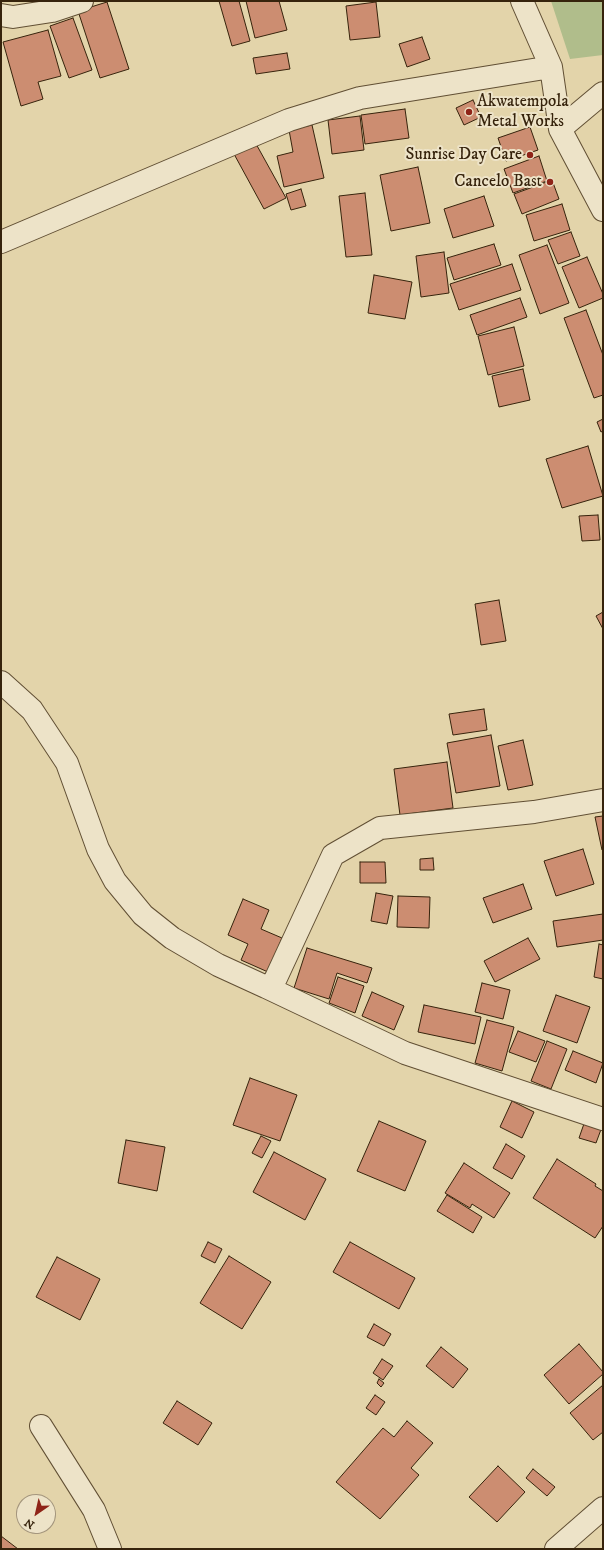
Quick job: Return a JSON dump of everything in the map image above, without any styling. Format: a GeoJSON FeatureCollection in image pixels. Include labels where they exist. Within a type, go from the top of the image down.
{"type":"FeatureCollection","features":[{"type":"Feature","properties":{"kind":"street"},"geometry":{"type":"LineString","coordinates":[[1,15],[12,17],[52,11],[82,1]]}},
{"type":"Feature","properties":{"kind":"street"},"geometry":{"type":"LineString","coordinates":[[522,1],[552,67],[560,129],[603,210]]}},
{"type":"Feature","properties":{"kind":"street"},"geometry":{"type":"LineString","coordinates":[[1,242],[289,120],[360,98],[552,67]]}},
{"type":"Feature","properties":{"kind":"street"},"geometry":{"type":"LineString","coordinates":[[560,129],[603,93]]}},
{"type":"Feature","properties":{"kind":"street"},"geometry":{"type":"LineString","coordinates":[[1,682],[32,710],[67,763],[98,849],[115,880],[143,915],[172,938],[218,965],[405,1054],[603,1119]]}},
{"type":"Feature","properties":{"kind":"street"},"geometry":{"type":"LineString","coordinates":[[266,987],[272,984],[276,978],[333,856],[380,828],[534,812],[603,800]]}},
{"type":"Feature","properties":{"kind":"street"},"geometry":{"type":"LineString","coordinates":[[40,1426],[94,1510],[110,1549]]}},
{"type":"Feature","properties":{"kind":"street"},"geometry":{"type":"LineString","coordinates":[[556,1549],[603,1508]]}},
{"type":"Feature","properties":{"kind":"green space"},"geometry":{"type":"Polygon","coordinates":[[[551,1],[603,1],[603,55],[570,59],[551,1]]]}},
{"type":"Feature","properties":{"kind":"building"},"geometry":{"type":"Polygon","coordinates":[[[219,1],[239,1],[250,41],[232,46],[219,1]]]}},
{"type":"Feature","properties":{"kind":"building"},"geometry":{"type":"Polygon","coordinates":[[[246,1],[279,1],[287,30],[255,38],[246,1]]]}},
{"type":"Feature","properties":{"kind":"building"},"geometry":{"type":"Polygon","coordinates":[[[107,2],[129,69],[100,78],[78,11],[107,2]]]}},
{"type":"Feature","properties":{"kind":"building"},"geometry":{"type":"Polygon","coordinates":[[[376,2],[380,37],[350,40],[346,6],[376,2]]]}},
{"type":"Feature","properties":{"kind":"building"},"geometry":{"type":"Polygon","coordinates":[[[73,18],[92,70],[69,78],[50,26],[73,18]]]}},
{"type":"Feature","properties":{"kind":"building"},"geometry":{"type":"Polygon","coordinates":[[[48,30],[61,76],[38,82],[43,99],[21,106],[3,42],[48,30]]]}},
{"type":"Feature","properties":{"kind":"building"},"geometry":{"type":"Polygon","coordinates":[[[422,37],[430,59],[407,67],[399,44],[422,37]]]}},
{"type":"Feature","properties":{"kind":"building"},"geometry":{"type":"Polygon","coordinates":[[[287,53],[290,69],[256,74],[253,58],[287,53]]]}},
{"type":"Feature","properties":{"kind":"building","name":"Akwatempola Metal Works"},"geometry":{"type":"Polygon","coordinates":[[[473,100],[481,117],[464,125],[456,108],[473,100]]]}},
{"type":"Feature","properties":{"kind":"building"},"geometry":{"type":"Polygon","coordinates":[[[405,109],[409,138],[365,144],[361,115],[405,109]]]}},
{"type":"Feature","properties":{"kind":"building"},"geometry":{"type":"Polygon","coordinates":[[[360,116],[364,150],[332,154],[328,120],[360,116]]]}},
{"type":"Feature","properties":{"kind":"building"},"geometry":{"type":"Polygon","coordinates":[[[312,125],[324,178],[284,187],[277,156],[293,152],[289,130],[312,125]]]}},
{"type":"Feature","properties":{"kind":"building"},"geometry":{"type":"Polygon","coordinates":[[[530,127],[538,150],[506,161],[498,138],[530,127]]]}},
{"type":"Feature","properties":{"kind":"building"},"geometry":{"type":"Polygon","coordinates":[[[255,142],[286,198],[264,209],[234,154],[255,142]]]}},
{"type":"Feature","properties":{"kind":"building"},"geometry":{"type":"Polygon","coordinates":[[[539,156],[547,181],[513,193],[504,169],[539,156]]]}},
{"type":"Feature","properties":{"kind":"building"},"geometry":{"type":"Polygon","coordinates":[[[418,167],[430,223],[391,231],[380,175],[418,167]]]}},
{"type":"Feature","properties":{"kind":"building"},"geometry":{"type":"Polygon","coordinates":[[[552,180],[559,199],[522,214],[514,194],[552,180]]]}},
{"type":"Feature","properties":{"kind":"building"},"geometry":{"type":"Polygon","coordinates":[[[301,189],[306,206],[291,210],[286,194],[301,189]]]}},
{"type":"Feature","properties":{"kind":"building"},"geometry":{"type":"Polygon","coordinates":[[[365,193],[372,255],[346,257],[339,196],[365,193]]]}},
{"type":"Feature","properties":{"kind":"building"},"geometry":{"type":"Polygon","coordinates":[[[484,196],[494,226],[453,238],[444,209],[484,196]]]}},
{"type":"Feature","properties":{"kind":"building"},"geometry":{"type":"Polygon","coordinates":[[[562,204],[570,230],[534,241],[526,215],[562,204]]]}},
{"type":"Feature","properties":{"kind":"building"},"geometry":{"type":"Polygon","coordinates":[[[571,232],[580,256],[558,264],[548,240],[571,232]]]}},
{"type":"Feature","properties":{"kind":"building"},"geometry":{"type":"Polygon","coordinates":[[[494,244],[501,265],[454,280],[447,258],[494,244]]]}},
{"type":"Feature","properties":{"kind":"building"},"geometry":{"type":"Polygon","coordinates":[[[547,245],[569,303],[540,314],[519,255],[547,245]]]}},
{"type":"Feature","properties":{"kind":"building"},"geometry":{"type":"Polygon","coordinates":[[[444,252],[449,293],[421,297],[416,256],[444,252]]]}},
{"type":"Feature","properties":{"kind":"building"},"geometry":{"type":"Polygon","coordinates":[[[587,257],[603,294],[603,298],[579,308],[562,267],[587,257]]]}},
{"type":"Feature","properties":{"kind":"building"},"geometry":{"type":"Polygon","coordinates":[[[512,264],[521,290],[459,310],[450,284],[512,264]]]}},
{"type":"Feature","properties":{"kind":"building"},"geometry":{"type":"Polygon","coordinates":[[[374,275],[412,282],[405,319],[368,313],[374,275]]]}},
{"type":"Feature","properties":{"kind":"building"},"geometry":{"type":"Polygon","coordinates":[[[520,298],[527,317],[477,335],[470,315],[520,298]]]}},
{"type":"Feature","properties":{"kind":"building"},"geometry":{"type":"Polygon","coordinates":[[[586,310],[603,355],[603,395],[594,398],[564,318],[586,310]]]}},
{"type":"Feature","properties":{"kind":"building"},"geometry":{"type":"Polygon","coordinates":[[[514,327],[524,366],[488,375],[478,336],[514,327]]]}},
{"type":"Feature","properties":{"kind":"building"},"geometry":{"type":"Polygon","coordinates":[[[523,369],[530,400],[499,407],[492,376],[523,369]]]}},
{"type":"Feature","properties":{"kind":"building"},"geometry":{"type":"Polygon","coordinates":[[[603,419],[603,431],[601,432],[597,422],[603,419]]]}},
{"type":"Feature","properties":{"kind":"building"},"geometry":{"type":"Polygon","coordinates":[[[588,446],[603,496],[562,508],[546,459],[588,446]]]}},
{"type":"Feature","properties":{"kind":"building"},"geometry":{"type":"Polygon","coordinates":[[[598,515],[600,540],[582,541],[579,516],[598,515]]]}},
{"type":"Feature","properties":{"kind":"building"},"geometry":{"type":"Polygon","coordinates":[[[499,600],[506,641],[481,645],[475,604],[499,600]]]}},
{"type":"Feature","properties":{"kind":"building"},"geometry":{"type":"Polygon","coordinates":[[[603,612],[603,629],[596,616],[603,612]]]}},
{"type":"Feature","properties":{"kind":"building"},"geometry":{"type":"Polygon","coordinates":[[[484,709],[487,730],[453,735],[449,714],[484,709]]]}},
{"type":"Feature","properties":{"kind":"building"},"geometry":{"type":"Polygon","coordinates":[[[491,735],[500,786],[456,793],[447,743],[491,735]]]}},
{"type":"Feature","properties":{"kind":"building"},"geometry":{"type":"Polygon","coordinates":[[[523,740],[533,785],[508,790],[498,746],[523,740]]]}},
{"type":"Feature","properties":{"kind":"building"},"geometry":{"type":"Polygon","coordinates":[[[447,762],[453,808],[400,815],[394,769],[447,762]]]}},
{"type":"Feature","properties":{"kind":"building"},"geometry":{"type":"Polygon","coordinates":[[[603,816],[603,850],[602,850],[595,817],[603,816]]]}},
{"type":"Feature","properties":{"kind":"building"},"geometry":{"type":"Polygon","coordinates":[[[583,849],[594,884],[556,896],[544,861],[583,849]]]}},
{"type":"Feature","properties":{"kind":"building"},"geometry":{"type":"Polygon","coordinates":[[[433,858],[434,870],[420,870],[420,859],[433,858]]]}},
{"type":"Feature","properties":{"kind":"building"},"geometry":{"type":"Polygon","coordinates":[[[360,862],[385,862],[386,883],[360,883],[360,862]]]}},
{"type":"Feature","properties":{"kind":"building"},"geometry":{"type":"Polygon","coordinates":[[[523,884],[532,909],[493,923],[483,898],[523,884]]]}},
{"type":"Feature","properties":{"kind":"building"},"geometry":{"type":"Polygon","coordinates":[[[376,893],[393,896],[387,924],[371,921],[376,893]]]}},
{"type":"Feature","properties":{"kind":"building"},"geometry":{"type":"Polygon","coordinates":[[[398,896],[430,897],[429,928],[397,927],[398,896]]]}},
{"type":"Feature","properties":{"kind":"building"},"geometry":{"type":"Polygon","coordinates":[[[243,899],[269,910],[261,929],[282,938],[268,972],[241,960],[248,944],[228,935],[243,899]]]}},
{"type":"Feature","properties":{"kind":"building"},"geometry":{"type":"Polygon","coordinates":[[[603,914],[603,940],[557,947],[553,921],[603,914]]]}},
{"type":"Feature","properties":{"kind":"building"},"geometry":{"type":"Polygon","coordinates":[[[528,938],[540,959],[495,982],[484,961],[528,938]]]}},
{"type":"Feature","properties":{"kind":"building"},"geometry":{"type":"Polygon","coordinates":[[[599,944],[603,945],[603,979],[594,977],[599,944]]]}},
{"type":"Feature","properties":{"kind":"building"},"geometry":{"type":"Polygon","coordinates":[[[307,948],[372,968],[367,983],[337,973],[329,999],[294,988],[307,948]]]}},
{"type":"Feature","properties":{"kind":"building"},"geometry":{"type":"Polygon","coordinates":[[[338,977],[364,986],[355,1013],[329,1003],[338,977]]]}},
{"type":"Feature","properties":{"kind":"building"},"geometry":{"type":"Polygon","coordinates":[[[482,983],[510,990],[503,1019],[475,1012],[482,983]]]}},
{"type":"Feature","properties":{"kind":"building"},"geometry":{"type":"Polygon","coordinates":[[[372,992],[404,1006],[394,1030],[362,1016],[372,992]]]}},
{"type":"Feature","properties":{"kind":"building"},"geometry":{"type":"Polygon","coordinates":[[[556,995],[590,1007],[577,1043],[543,1031],[556,995]]]}},
{"type":"Feature","properties":{"kind":"building"},"geometry":{"type":"Polygon","coordinates":[[[424,1005],[481,1017],[475,1044],[418,1032],[424,1005]]]}},
{"type":"Feature","properties":{"kind":"building"},"geometry":{"type":"Polygon","coordinates":[[[487,1020],[514,1027],[502,1071],[475,1063],[487,1020]]]}},
{"type":"Feature","properties":{"kind":"building"},"geometry":{"type":"Polygon","coordinates":[[[518,1031],[545,1041],[536,1062],[509,1052],[518,1031]]]}},
{"type":"Feature","properties":{"kind":"building"},"geometry":{"type":"Polygon","coordinates":[[[547,1041],[567,1049],[551,1089],[531,1081],[547,1041]]]}},
{"type":"Feature","properties":{"kind":"building"},"geometry":{"type":"Polygon","coordinates":[[[573,1051],[603,1063],[596,1083],[565,1070],[573,1051]]]}},
{"type":"Feature","properties":{"kind":"building"},"geometry":{"type":"Polygon","coordinates":[[[250,1078],[297,1095],[280,1141],[233,1125],[250,1078]]]}},
{"type":"Feature","properties":{"kind":"building"},"geometry":{"type":"Polygon","coordinates":[[[512,1101],[534,1112],[522,1138],[500,1127],[512,1101]]]}},
{"type":"Feature","properties":{"kind":"building"},"geometry":{"type":"Polygon","coordinates":[[[586,1118],[603,1124],[596,1143],[579,1138],[586,1118]]]}},
{"type":"Feature","properties":{"kind":"building"},"geometry":{"type":"Polygon","coordinates":[[[379,1121],[426,1141],[405,1191],[357,1171],[379,1121]]]}},
{"type":"Feature","properties":{"kind":"building"},"geometry":{"type":"Polygon","coordinates":[[[261,1136],[271,1141],[262,1158],[252,1153],[261,1136]]]}},
{"type":"Feature","properties":{"kind":"building"},"geometry":{"type":"Polygon","coordinates":[[[126,1140],[165,1147],[157,1191],[118,1183],[126,1140]]]}},
{"type":"Feature","properties":{"kind":"building"},"geometry":{"type":"Polygon","coordinates":[[[506,1144],[525,1156],[512,1179],[493,1168],[506,1144]]]}},
{"type":"Feature","properties":{"kind":"building"},"geometry":{"type":"Polygon","coordinates":[[[274,1152],[326,1179],[305,1220],[253,1192],[274,1152]]]}},
{"type":"Feature","properties":{"kind":"building"},"geometry":{"type":"Polygon","coordinates":[[[557,1159],[596,1184],[595,1186],[603,1191],[603,1226],[595,1238],[533,1198],[557,1159]]]}},
{"type":"Feature","properties":{"kind":"building"},"geometry":{"type":"Polygon","coordinates":[[[464,1163],[510,1193],[494,1218],[472,1204],[470,1208],[445,1193],[464,1163]]]}},
{"type":"Feature","properties":{"kind":"building"},"geometry":{"type":"Polygon","coordinates":[[[447,1195],[482,1217],[473,1233],[437,1211],[447,1195]]]}},
{"type":"Feature","properties":{"kind":"building"},"geometry":{"type":"Polygon","coordinates":[[[208,1242],[222,1249],[215,1263],[201,1256],[208,1242]]]}},
{"type":"Feature","properties":{"kind":"building"},"geometry":{"type":"Polygon","coordinates":[[[350,1242],[415,1278],[399,1309],[333,1272],[350,1242]]]}},
{"type":"Feature","properties":{"kind":"building"},"geometry":{"type":"Polygon","coordinates":[[[229,1256],[271,1282],[242,1329],[200,1303],[229,1256]]]}},
{"type":"Feature","properties":{"kind":"building"},"geometry":{"type":"Polygon","coordinates":[[[57,1257],[100,1279],[80,1320],[36,1297],[57,1257]]]}},
{"type":"Feature","properties":{"kind":"building"},"geometry":{"type":"Polygon","coordinates":[[[374,1324],[391,1334],[384,1346],[367,1337],[374,1324]]]}},
{"type":"Feature","properties":{"kind":"building"},"geometry":{"type":"Polygon","coordinates":[[[579,1344],[603,1372],[603,1374],[569,1404],[544,1375],[579,1344]]]}},
{"type":"Feature","properties":{"kind":"building"},"geometry":{"type":"Polygon","coordinates":[[[441,1347],[468,1369],[453,1388],[426,1366],[441,1347]]]}},
{"type":"Feature","properties":{"kind":"building"},"geometry":{"type":"Polygon","coordinates":[[[382,1359],[393,1366],[383,1380],[373,1373],[382,1359]]]}},
{"type":"Feature","properties":{"kind":"building"},"geometry":{"type":"Polygon","coordinates":[[[379,1379],[384,1383],[381,1387],[377,1383],[379,1379]]]}},
{"type":"Feature","properties":{"kind":"building"},"geometry":{"type":"Polygon","coordinates":[[[603,1385],[603,1432],[593,1440],[570,1413],[603,1385]]]}},
{"type":"Feature","properties":{"kind":"building"},"geometry":{"type":"Polygon","coordinates":[[[375,1395],[385,1402],[376,1415],[366,1408],[375,1395]]]}},
{"type":"Feature","properties":{"kind":"building"},"geometry":{"type":"Polygon","coordinates":[[[177,1401],[212,1423],[198,1445],[163,1423],[177,1401]]]}},
{"type":"Feature","properties":{"kind":"building"},"geometry":{"type":"Polygon","coordinates":[[[407,1421],[433,1443],[411,1468],[419,1475],[380,1519],[336,1482],[383,1428],[394,1437],[407,1421]]]}},
{"type":"Feature","properties":{"kind":"building"},"geometry":{"type":"Polygon","coordinates":[[[498,1466],[525,1492],[497,1522],[469,1497],[498,1466]]]}},
{"type":"Feature","properties":{"kind":"building"},"geometry":{"type":"Polygon","coordinates":[[[533,1469],[555,1487],[547,1496],[526,1478],[533,1469]]]}},
{"type":"Feature","properties":{"kind":"building"},"geometry":{"type":"Polygon","coordinates":[[[1,1536],[18,1549],[1,1549],[1,1536]]]}},
{"type":"Feature","properties":{"kind":"place","name":"Akwatempola Metal Works"},"geometry":{"type":"Point","coordinates":[469,112]}},
{"type":"Feature","properties":{"kind":"place","name":"Sunrise Day Care"},"geometry":{"type":"Point","coordinates":[530,155]}},
{"type":"Feature","properties":{"kind":"place","name":"Cancelo Bast"},"geometry":{"type":"Point","coordinates":[550,182]}}]}
